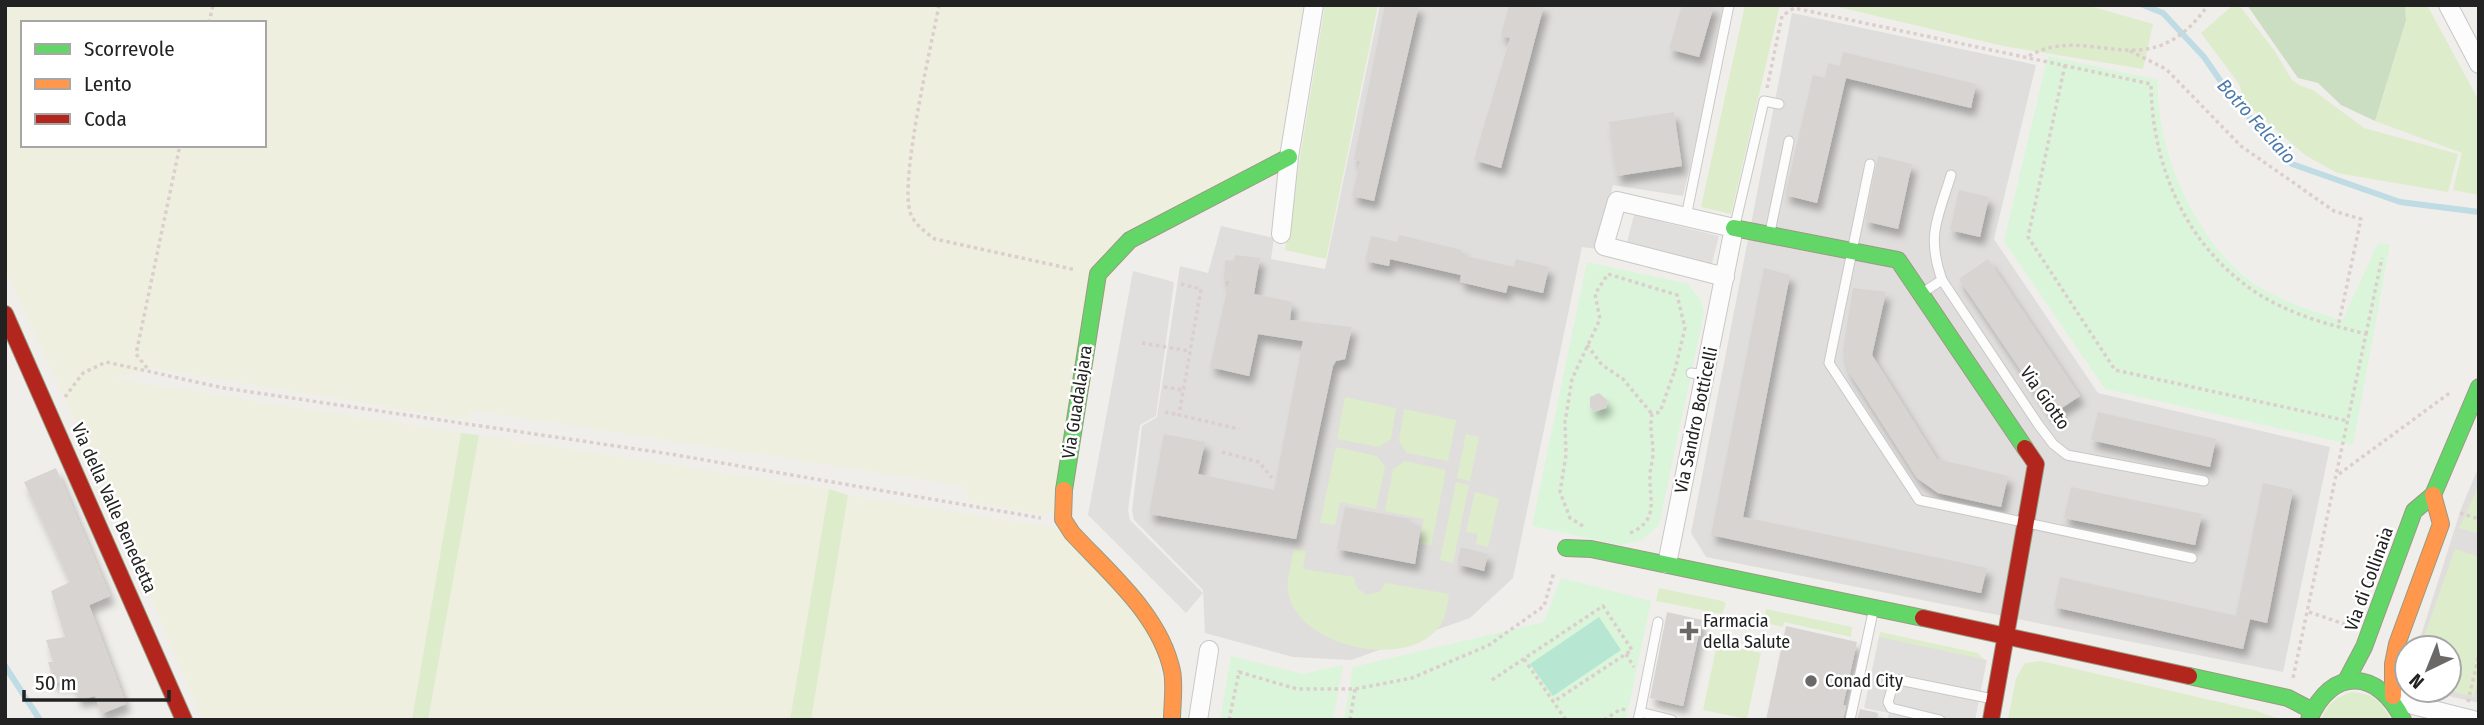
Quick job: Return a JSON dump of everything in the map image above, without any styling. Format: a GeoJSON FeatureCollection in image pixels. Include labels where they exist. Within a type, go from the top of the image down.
{"type":"FeatureCollection","features":[{"type":"Feature","properties":{"kind":"street"},"geometry":{"type":"LineString","coordinates":[[1280,234],[1289,157],[1314,5]]}},
{"type":"Feature","properties":{"kind":"street"},"geometry":{"type":"LineString","coordinates":[[2448,5],[2479,64]]}},
{"type":"Feature","properties":{"kind":"street"},"geometry":{"type":"LineString","coordinates":[[1098,274],[1130,240],[1289,157]]}},
{"type":"Feature","properties":{"kind":"street"},"geometry":{"type":"LineString","coordinates":[[1725,277],[1604,246],[1617,201],[1734,228],[1898,260],[2036,464],[2007,638],[1990,720]]}},
{"type":"Feature","properties":{"kind":"street","name":"Via Sandro Botticelli"},"geometry":{"type":"LineString","coordinates":[[1667,564],[1698,374],[1725,277],[1734,228]]}},
{"type":"Feature","properties":{"kind":"street","name":"Via Guadalajara"},"geometry":{"type":"LineString","coordinates":[[1063,519],[1065,480],[1098,274]]}},
{"type":"Feature","properties":{"kind":"street","name":"Via della Valle Benedetta"},"geometry":{"type":"LineString","coordinates":[[5,314],[184,720]]}},
{"type":"Feature","properties":{"kind":"street","name":"Via di Collinaia"},"geometry":{"type":"LineString","coordinates":[[2346,681],[2364,647],[2414,511],[2433,495],[2479,387]]}},
{"type":"Feature","properties":{"kind":"street"},"geometry":{"type":"LineString","coordinates":[[2401,634],[2441,524],[2433,495]]}},
{"type":"Feature","properties":{"kind":"street"},"geometry":{"type":"LineString","coordinates":[[1063,519],[1083,547],[1154,624],[1173,674],[1172,720]]}},
{"type":"Feature","properties":{"kind":"street"},"geometry":{"type":"LineString","coordinates":[[1566,548],[1593,544],[1667,564],[2288,698],[2310,715],[2321,696],[2346,681],[2370,681],[2393,696]]}},
{"type":"Feature","properties":{"kind":"street"},"geometry":{"type":"LineString","coordinates":[[1198,720],[1209,650]]}},
{"type":"Feature","properties":{"kind":"street"},"geometry":{"type":"LineString","coordinates":[[2411,704],[2473,720]]}},
{"type":"Feature","properties":{"kind":"lane"},"geometry":{"type":"LineString","coordinates":[[1686,217],[1728,5]]}},
{"type":"Feature","properties":{"kind":"lane"},"geometry":{"type":"LineString","coordinates":[[1734,228],[1767,89]]}},
{"type":"Feature","properties":{"kind":"lane"},"geometry":{"type":"LineString","coordinates":[[1765,101],[1779,104]]}},
{"type":"Feature","properties":{"kind":"lane"},"geometry":{"type":"LineString","coordinates":[[1770,234],[1789,141]]}},
{"type":"Feature","properties":{"kind":"lane"},"geometry":{"type":"LineString","coordinates":[[1870,164],[1850,250],[1829,363],[1919,500],[2192,558]]}},
{"type":"Feature","properties":{"kind":"lane","name":"Via Giotto"},"geometry":{"type":"LineString","coordinates":[[1951,175],[1933,236],[1933,254],[1942,279],[2053,444],[2081,460],[2204,481]]}},
{"type":"Feature","properties":{"kind":"lane"},"geometry":{"type":"LineString","coordinates":[[1922,293],[1942,279]]}},
{"type":"Feature","properties":{"kind":"lane"},"geometry":{"type":"LineString","coordinates":[[2022,445],[2034,436],[2038,424]]}},
{"type":"Feature","properties":{"kind":"lane"},"geometry":{"type":"LineString","coordinates":[[1850,720],[1874,607]]}},
{"type":"Feature","properties":{"kind":"lane"},"geometry":{"type":"LineString","coordinates":[[1658,622],[1639,716],[1672,720]]}},
{"type":"Feature","properties":{"kind":"lane"},"geometry":{"type":"LineString","coordinates":[[1940,720],[1891,708],[1888,702],[1893,685],[1899,680],[1995,700]]}},
{"type":"Feature","properties":{"kind":"path"},"geometry":{"type":"LineString","coordinates":[[939,5],[908,178],[910,212],[920,228],[935,239],[1098,274]]}},
{"type":"Feature","properties":{"kind":"path"},"geometry":{"type":"LineString","coordinates":[[2027,57],[2050,47],[2130,51],[2158,47],[2192,27],[2208,5]]}},
{"type":"Feature","properties":{"kind":"path"},"geometry":{"type":"LineString","coordinates":[[1767,89],[1782,16],[1794,7],[2151,84],[2156,145],[2172,192],[2199,238],[2216,259],[2251,289],[2284,308],[2366,334]]}},
{"type":"Feature","properties":{"kind":"path"},"geometry":{"type":"LineString","coordinates":[[2130,51],[2166,69],[2241,146],[2334,211],[2361,219],[2338,327]]}},
{"type":"Feature","properties":{"kind":"path"},"geometry":{"type":"LineString","coordinates":[[2065,65],[2028,237],[2115,370],[2348,421]]}},
{"type":"Feature","properties":{"kind":"path"},"geometry":{"type":"LineString","coordinates":[[148,370],[136,354],[180,147]]}},
{"type":"Feature","properties":{"kind":"path"},"geometry":{"type":"LineString","coordinates":[[2288,698],[2309,612],[2382,258]]}},
{"type":"Feature","properties":{"kind":"path"},"geometry":{"type":"LineString","coordinates":[[1588,528],[1570,518],[1560,492],[1566,455],[1565,422],[1572,379],[1600,319],[1595,294],[1608,274],[1677,295],[1685,328],[1675,370],[1660,412],[1652,414]]}},
{"type":"Feature","properties":{"kind":"path"},"geometry":{"type":"LineString","coordinates":[[1179,415],[1201,289],[1181,284]]}},
{"type":"Feature","properties":{"kind":"path"},"geometry":{"type":"LineString","coordinates":[[1142,343],[1190,351]]}},
{"type":"Feature","properties":{"kind":"path"},"geometry":{"type":"LineString","coordinates":[[1587,345],[1602,365],[1623,379],[1652,414],[1649,433],[1653,453],[1650,476],[1653,507],[1640,528],[1618,538]]}},
{"type":"Feature","properties":{"kind":"path"},"geometry":{"type":"LineString","coordinates":[[51,414],[60,409],[83,373],[106,362],[224,388],[670,454],[1043,518],[1063,519]]}},
{"type":"Feature","properties":{"kind":"path"},"geometry":{"type":"LineString","coordinates":[[1675,370],[1698,374]]}},
{"type":"Feature","properties":{"kind":"path"},"geometry":{"type":"LineString","coordinates":[[1164,387],[1183,390]]}},
{"type":"Feature","properties":{"kind":"path"},"geometry":{"type":"LineString","coordinates":[[2337,475],[2457,387]]}},
{"type":"Feature","properties":{"kind":"path"},"geometry":{"type":"LineString","coordinates":[[1165,412],[1239,429]]}},
{"type":"Feature","properties":{"kind":"path"},"geometry":{"type":"LineString","coordinates":[[1222,452],[1259,462],[1272,478]]}},
{"type":"Feature","properties":{"kind":"path"},"geometry":{"type":"LineString","coordinates":[[2466,517],[2479,519]]}},
{"type":"Feature","properties":{"kind":"path"},"geometry":{"type":"LineString","coordinates":[[1229,720],[1238,672],[1297,689],[1355,690],[1412,678],[1489,645],[1544,606],[1554,572]]}},
{"type":"Feature","properties":{"kind":"path"},"geometry":{"type":"LineString","coordinates":[[1492,680],[1603,606],[1632,650],[1553,702]]}},
{"type":"Feature","properties":{"kind":"path"},"geometry":{"type":"LineString","coordinates":[[2309,612],[2352,627]]}},
{"type":"Feature","properties":{"kind":"path"},"geometry":{"type":"LineString","coordinates":[[2469,696],[2479,654]]}},
{"type":"Feature","properties":{"kind":"path"},"geometry":{"type":"LineString","coordinates":[[1524,659],[1566,720]]}},
{"type":"Feature","properties":{"kind":"path"},"geometry":{"type":"LineString","coordinates":[[1350,720],[1355,690]]}},
{"type":"Feature","properties":{"kind":"path"},"geometry":{"type":"LineString","coordinates":[[1604,720],[1621,709],[1639,716]]}},
{"type":"Feature","properties":{"kind":"shaded area"},"geometry":{"type":"Polygon","coordinates":[[[1380,5],[1729,5],[1683,196],[1613,185],[1597,249],[1582,247],[1513,578],[1470,618],[1351,660],[1293,657],[1205,633],[1203,590],[1134,520],[1132,511],[1142,426],[1157,417],[1180,266],[1208,273],[1221,226],[1274,238],[1271,259],[1325,269],[1380,5]]]}},
{"type":"Feature","properties":{"kind":"shaded area"},"geometry":{"type":"Polygon","coordinates":[[[1792,13],[2036,65],[1994,239],[2098,393],[2330,447],[2283,672],[1706,557],[1691,533],[1792,13]]]}},
{"type":"Feature","properties":{"kind":"shaded area"},"geometry":{"type":"Polygon","coordinates":[[[1634,215],[1719,236],[1711,267],[1626,246],[1634,215]]]}},
{"type":"Feature","properties":{"kind":"shaded area"},"geometry":{"type":"Polygon","coordinates":[[[1133,271],[1174,282],[1156,416],[1140,425],[1128,510],[1130,520],[1203,593],[1186,613],[1088,515],[1133,271]]]}},
{"type":"Feature","properties":{"kind":"shaded area"},"geometry":{"type":"Polygon","coordinates":[[[2479,466],[2479,703],[2463,699],[2463,634],[2421,634],[2461,509],[2479,466]]]}},
{"type":"Feature","properties":{"kind":"shaded area"},"geometry":{"type":"Polygon","coordinates":[[[1879,637],[1987,660],[1975,720],[1887,720],[1889,713],[1864,708],[1879,637]]]}},
{"type":"Feature","properties":{"kind":"green space"},"geometry":{"type":"Polygon","coordinates":[[[5,5],[1308,5],[1286,149],[1121,234],[1055,511],[1043,515],[969,501],[965,486],[470,410],[467,420],[153,368],[115,379],[461,433],[412,720],[203,720],[80,431],[5,269],[5,5]]]}},
{"type":"Feature","properties":{"kind":"green space"},"geometry":{"type":"Polygon","coordinates":[[[1325,5],[1378,5],[1326,259],[1285,250],[1325,5]]]}},
{"type":"Feature","properties":{"kind":"green space"},"geometry":{"type":"Polygon","coordinates":[[[1745,5],[1780,5],[1731,214],[1701,207],[1745,5]]]}},
{"type":"Feature","properties":{"kind":"green space"},"geometry":{"type":"Polygon","coordinates":[[[1830,5],[2086,5],[2153,24],[2143,69],[2003,46],[1830,5]]]}},
{"type":"Feature","properties":{"kind":"green space"},"geometry":{"type":"Polygon","coordinates":[[[2233,5],[2239,5],[2274,50],[2292,80],[2313,90],[2364,128],[2458,154],[2448,192],[2337,173],[2305,155],[2245,103],[2239,84],[2201,33],[2233,5]]]}},
{"type":"Feature","properties":{"kind":"green space"},"geometry":{"type":"Polygon","coordinates":[[[2247,5],[2405,5],[2406,21],[2375,121],[2341,105],[2318,83],[2298,78],[2247,5]]]}},
{"type":"Feature","properties":{"kind":"green space"},"geometry":{"type":"Polygon","coordinates":[[[2405,5],[2427,5],[2479,101],[2479,195],[2453,190],[2462,153],[2375,121],[2406,22],[2405,5]]]}},
{"type":"Feature","properties":{"kind":"green space"},"geometry":{"type":"Polygon","coordinates":[[[2048,56],[2158,80],[2164,135],[2183,192],[2214,244],[2232,265],[2263,289],[2296,305],[2342,321],[2378,243],[2390,244],[2353,445],[2105,389],[2004,241],[2048,56]]]}},
{"type":"Feature","properties":{"kind":"green space"},"geometry":{"type":"Polygon","coordinates":[[[1587,262],[1688,284],[1700,299],[1704,313],[1659,525],[1642,540],[1621,545],[1532,526],[1587,262]]]}},
{"type":"Feature","properties":{"kind":"green space"},"geometry":{"type":"Polygon","coordinates":[[[1345,397],[1396,408],[1391,439],[1379,447],[1337,439],[1345,397]]]}},
{"type":"Feature","properties":{"kind":"green space"},"geometry":{"type":"Polygon","coordinates":[[[1404,409],[1456,420],[1448,461],[1407,453],[1399,441],[1404,409]]]}},
{"type":"Feature","properties":{"kind":"green space"},"geometry":{"type":"Polygon","coordinates":[[[461,433],[479,435],[428,720],[412,720],[461,433]]]}},
{"type":"Feature","properties":{"kind":"green space"},"geometry":{"type":"Polygon","coordinates":[[[1466,434],[1479,437],[1470,481],[1457,478],[1466,434]]]}},
{"type":"Feature","properties":{"kind":"green space"},"geometry":{"type":"Polygon","coordinates":[[[479,435],[829,489],[790,720],[428,720],[479,435]]]}},
{"type":"Feature","properties":{"kind":"green space"},"geometry":{"type":"Polygon","coordinates":[[[1336,447],[1377,456],[1385,467],[1376,509],[1340,502],[1335,525],[1320,523],[1336,447]]]}},
{"type":"Feature","properties":{"kind":"green space"},"geometry":{"type":"Polygon","coordinates":[[[1405,461],[1446,470],[1431,546],[1419,543],[1424,519],[1385,511],[1393,469],[1405,461]]]}},
{"type":"Feature","properties":{"kind":"green space"},"geometry":{"type":"Polygon","coordinates":[[[1456,482],[1469,485],[1453,563],[1440,560],[1456,482]]]}},
{"type":"Feature","properties":{"kind":"green space"},"geometry":{"type":"Polygon","coordinates":[[[2479,485],[2479,534],[2459,528],[2479,485]]]}},
{"type":"Feature","properties":{"kind":"green space"},"geometry":{"type":"Polygon","coordinates":[[[829,489],[848,495],[811,720],[790,720],[829,489]]]}},
{"type":"Feature","properties":{"kind":"green space"},"geometry":{"type":"Polygon","coordinates":[[[1475,492],[1499,498],[1488,547],[1476,544],[1478,534],[1466,532],[1475,492]]]}},
{"type":"Feature","properties":{"kind":"green space"},"geometry":{"type":"Polygon","coordinates":[[[848,495],[1056,528],[1136,611],[1156,649],[1167,720],[811,720],[848,495]]]}},
{"type":"Feature","properties":{"kind":"green space"},"geometry":{"type":"Polygon","coordinates":[[[1294,549],[1306,551],[1303,569],[1354,577],[1357,588],[1367,595],[1379,592],[1386,583],[1449,594],[1445,615],[1433,634],[1413,645],[1389,650],[1362,648],[1336,641],[1314,629],[1297,612],[1288,592],[1288,576],[1294,549]]]}},
{"type":"Feature","properties":{"kind":"green space"},"geometry":{"type":"Polygon","coordinates":[[[2455,549],[2479,557],[2479,675],[2474,697],[2463,694],[2463,634],[2425,634],[2455,549]]]}},
{"type":"Feature","properties":{"kind":"green space"},"geometry":{"type":"Polygon","coordinates":[[[1561,578],[1651,601],[1626,720],[1344,720],[1353,667],[1544,622],[1561,578]]]}},
{"type":"Feature","properties":{"kind":"green space"},"geometry":{"type":"Polygon","coordinates":[[[1659,588],[1726,603],[1722,614],[1656,601],[1659,588]]]}},
{"type":"Feature","properties":{"kind":"green space"},"geometry":{"type":"Polygon","coordinates":[[[1766,609],[1852,627],[1851,637],[1784,622],[1783,627],[1764,623],[1766,609]]]}},
{"type":"Feature","properties":{"kind":"green space"},"geometry":{"type":"Polygon","coordinates":[[[1599,617],[1621,650],[1553,696],[1530,664],[1599,617]]]}},
{"type":"Feature","properties":{"kind":"green space"},"geometry":{"type":"Polygon","coordinates":[[[1880,632],[1978,653],[1985,661],[1984,668],[1877,646],[1880,632]]]}},
{"type":"Feature","properties":{"kind":"green space"},"geometry":{"type":"Polygon","coordinates":[[[1717,644],[1761,653],[1747,719],[1703,710],[1717,644]]]}},
{"type":"Feature","properties":{"kind":"green space"},"geometry":{"type":"Polygon","coordinates":[[[1231,656],[1303,674],[1343,665],[1333,720],[1220,720],[1231,656]]]}},
{"type":"Feature","properties":{"kind":"green space"},"geometry":{"type":"Polygon","coordinates":[[[2041,661],[2254,710],[2282,720],[2008,720],[2016,678],[2025,663],[2041,661]]]}},
{"type":"Feature","properties":{"kind":"green space"},"geometry":{"type":"Polygon","coordinates":[[[2352,692],[2376,700],[2391,720],[2321,720],[2333,702],[2352,692]]]}},
{"type":"Feature","properties":{"kind":"building"},"geometry":{"type":"Polygon","coordinates":[[[1385,5],[1419,5],[1374,201],[1352,196],[1360,161],[1354,160],[1385,5]]]}},
{"type":"Feature","properties":{"kind":"building"},"geometry":{"type":"Polygon","coordinates":[[[1509,5],[1544,5],[1501,168],[1474,160],[1510,38],[1501,35],[1509,5]]]}},
{"type":"Feature","properties":{"kind":"building"},"geometry":{"type":"Polygon","coordinates":[[[1682,5],[1714,5],[1699,57],[1669,49],[1682,5]]]}},
{"type":"Feature","properties":{"kind":"building"},"geometry":{"type":"Polygon","coordinates":[[[1843,52],[1976,84],[1971,108],[1846,78],[1817,203],[1785,195],[1813,75],[1825,78],[1828,63],[1840,66],[1843,52]]]}},
{"type":"Feature","properties":{"kind":"building"},"geometry":{"type":"Polygon","coordinates":[[[1674,112],[1682,166],[1617,176],[1609,122],[1674,112]]]}},
{"type":"Feature","properties":{"kind":"building"},"geometry":{"type":"Polygon","coordinates":[[[1878,156],[1912,164],[1898,229],[1865,221],[1878,156]]]}},
{"type":"Feature","properties":{"kind":"building"},"geometry":{"type":"Polygon","coordinates":[[[1959,190],[1989,197],[1980,237],[1950,230],[1959,190]]]}},
{"type":"Feature","properties":{"kind":"building"},"geometry":{"type":"Polygon","coordinates":[[[1399,235],[1462,250],[1461,255],[1514,267],[1516,259],[1549,267],[1543,293],[1508,285],[1506,293],[1460,282],[1461,275],[1390,259],[1389,266],[1365,261],[1371,236],[1397,242],[1399,235]]]}},
{"type":"Feature","properties":{"kind":"building"},"geometry":{"type":"Polygon","coordinates":[[[1235,255],[1260,258],[1254,294],[1292,302],[1290,320],[1352,327],[1345,359],[1336,361],[1333,366],[1296,539],[1149,514],[1164,434],[1205,442],[1198,474],[1274,490],[1303,341],[1258,334],[1249,376],[1210,367],[1229,281],[1224,280],[1225,260],[1234,261],[1235,255]]]}},
{"type":"Feature","properties":{"kind":"building"},"geometry":{"type":"Polygon","coordinates":[[[1988,259],[2080,396],[2051,415],[1959,279],[1988,259]]]}},
{"type":"Feature","properties":{"kind":"building"},"geometry":{"type":"Polygon","coordinates":[[[1764,268],[1790,275],[1743,517],[1987,568],[1981,593],[1711,535],[1764,268]]]}},
{"type":"Feature","properties":{"kind":"building"},"geometry":{"type":"Polygon","coordinates":[[[1853,288],[1886,292],[1872,355],[1937,459],[2008,476],[2001,507],[1938,493],[1917,478],[1849,372],[1843,350],[1853,288]]]}},
{"type":"Feature","properties":{"kind":"building"},"geometry":{"type":"Polygon","coordinates":[[[1599,393],[1608,401],[1606,408],[1594,412],[1590,407],[1590,397],[1599,393]]]}},
{"type":"Feature","properties":{"kind":"building"},"geometry":{"type":"Polygon","coordinates":[[[2098,412],[2216,439],[2210,467],[2091,440],[2098,412]]]}},
{"type":"Feature","properties":{"kind":"building"},"geometry":{"type":"Polygon","coordinates":[[[56,468],[110,596],[89,605],[126,704],[101,714],[95,696],[78,700],[73,683],[54,683],[48,662],[53,662],[46,640],[65,637],[51,591],[70,582],[24,482],[56,468]]]}},
{"type":"Feature","properties":{"kind":"building"},"geometry":{"type":"Polygon","coordinates":[[[2263,483],[2293,490],[2267,623],[2250,619],[2243,649],[2054,607],[2060,577],[2246,618],[2236,615],[2263,483]]]}},
{"type":"Feature","properties":{"kind":"building"},"geometry":{"type":"Polygon","coordinates":[[[2071,487],[2202,514],[2195,545],[2064,518],[2071,487]]]}},
{"type":"Feature","properties":{"kind":"building"},"geometry":{"type":"Polygon","coordinates":[[[1345,507],[1410,519],[1409,524],[1421,526],[1415,564],[1337,549],[1345,507]]]}},
{"type":"Feature","properties":{"kind":"building"},"geometry":{"type":"Polygon","coordinates":[[[1461,547],[1488,554],[1484,571],[1457,564],[1461,547]]]}},
{"type":"Feature","properties":{"kind":"building"},"geometry":{"type":"Polygon","coordinates":[[[1667,612],[1702,620],[1683,706],[1650,698],[1667,612]]]}},
{"type":"Feature","properties":{"kind":"building","name":"Conad City"},"geometry":{"type":"Polygon","coordinates":[[[1786,626],[1857,642],[1843,705],[1846,706],[1843,720],[1766,720],[1786,626]]]}},
{"type":"Feature","properties":{"kind":"building"},"geometry":{"type":"Polygon","coordinates":[[[1860,709],[1878,713],[1877,720],[1857,720],[1860,709]]]}},
{"type":"Feature","properties":{"kind":"waterway","name":"Botro Felciaio"},"geometry":{"type":"LineString","coordinates":[[2143,5],[2163,13],[2204,57],[2233,99],[2292,164],[2400,202],[2479,212]]}},
{"type":"Feature","properties":{"kind":"waterway"},"geometry":{"type":"LineString","coordinates":[[5,666],[40,720]]}},
{"type":"Feature","properties":{"kind":"traffic: fast"},"geometry":{"type":"LineString","coordinates":[[1064,490],[1098,274],[1130,240],[1289,157]]}},
{"type":"Feature","properties":{"kind":"traffic: fast"},"geometry":{"type":"LineString","coordinates":[[1734,228],[1898,260],[2025,448]]}},
{"type":"Feature","properties":{"kind":"traffic: fast"},"geometry":{"type":"LineString","coordinates":[[2346,681],[2364,647],[2414,511],[2433,495],[2479,387]]}},
{"type":"Feature","properties":{"kind":"traffic: fast"},"geometry":{"type":"LineString","coordinates":[[1566,548],[1591,549],[1923,618]]}},
{"type":"Feature","properties":{"kind":"traffic: fast"},"geometry":{"type":"LineString","coordinates":[[2189,676],[2288,698],[2311,710]]}},
{"type":"Feature","properties":{"kind":"traffic: fast"},"geometry":{"type":"LineString","coordinates":[[2309,720],[2318,702],[2330,690],[2342,683],[2355,681],[2369,683],[2381,691],[2393,703],[2403,720]]}},
{"type":"Feature","properties":{"kind":"traffic: slow"},"geometry":{"type":"LineString","coordinates":[[1064,490],[1063,519],[1072,533],[1132,596],[1157,632],[1166,651],[1173,677],[1172,720]]}},
{"type":"Feature","properties":{"kind":"traffic: slow"},"geometry":{"type":"LineString","coordinates":[[2401,634],[2441,524],[2433,495]]}},
{"type":"Feature","properties":{"kind":"traffic: jam"},"geometry":{"type":"LineString","coordinates":[[5,314],[184,720]]}},
{"type":"Feature","properties":{"kind":"traffic: jam"},"geometry":{"type":"LineString","coordinates":[[1991,720],[2036,464],[2025,448]]}},
{"type":"Feature","properties":{"kind":"traffic: jam"},"geometry":{"type":"LineString","coordinates":[[1923,618],[2189,676]]}},
{"type":"Feature","properties":{"kind":"place","name":"Farmacia della Salute"},"geometry":{"type":"Point","coordinates":[1689,631]}},
{"type":"Feature","properties":{"kind":"place","name":"Conad City"},"geometry":{"type":"Point","coordinates":[1811,681]}}]}
